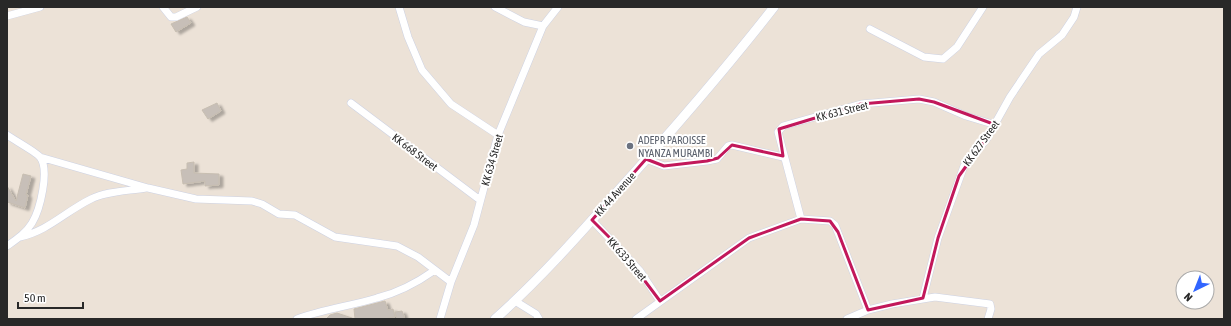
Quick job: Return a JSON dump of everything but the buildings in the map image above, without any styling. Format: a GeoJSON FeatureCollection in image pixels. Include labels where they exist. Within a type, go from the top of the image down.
{"type":"FeatureCollection","features":[{"type":"Feature","properties":{"kind":"main road","name":"KK 44 Avenue"},"geometry":{"type":"LineString","coordinates":[[495,319],[515,301],[592,220],[727,66],[774,7]]}},
{"type":"Feature","properties":{"kind":"street"},"geometry":{"type":"LineString","coordinates":[[7,16],[40,7]]}},
{"type":"Feature","properties":{"kind":"street"},"geometry":{"type":"LineString","coordinates":[[163,7],[171,17],[176,17],[197,7]]}},
{"type":"Feature","properties":{"kind":"street"},"geometry":{"type":"LineString","coordinates":[[399,7],[408,37],[422,70],[451,104],[498,135]]}},
{"type":"Feature","properties":{"kind":"street"},"geometry":{"type":"LineString","coordinates":[[495,7],[524,22],[544,26]]}},
{"type":"Feature","properties":{"kind":"street","name":"KK 634 Street"},"geometry":{"type":"LineString","coordinates":[[440,319],[451,282],[474,224],[498,135],[544,26],[558,7]]}},
{"type":"Feature","properties":{"kind":"street"},"geometry":{"type":"LineString","coordinates":[[870,29],[924,57],[943,59],[957,47],[982,7]]}},
{"type":"Feature","properties":{"kind":"street","name":"KK 627 Street"},"geometry":{"type":"LineString","coordinates":[[923,298],[938,238],[959,176],[964,166],[986,140],[996,125],[1010,97],[1039,54],[1062,35],[1074,17],[1077,7]]}},
{"type":"Feature","properties":{"kind":"street","name":"KK 631 Street"},"geometry":{"type":"LineString","coordinates":[[801,219],[783,157],[778,132],[780,128],[861,104],[919,100],[934,102],[966,116],[996,125]]}},
{"type":"Feature","properties":{"kind":"street","name":"KK 668 Street"},"geometry":{"type":"LineString","coordinates":[[351,103],[480,200]]}},
{"type":"Feature","properties":{"kind":"street"},"geometry":{"type":"LineString","coordinates":[[7,135],[40,157],[148,188],[196,199],[252,201],[262,204],[279,214],[295,215],[335,237],[397,246],[418,257],[451,282]]}},
{"type":"Feature","properties":{"kind":"street"},"geometry":{"type":"LineString","coordinates":[[646,159],[664,166],[717,159],[728,146],[732,145],[783,157]]}},
{"type":"Feature","properties":{"kind":"street"},"geometry":{"type":"LineString","coordinates":[[7,246],[20,237],[32,222],[43,187],[45,171],[40,157]]}},
{"type":"Feature","properties":{"kind":"street"},"geometry":{"type":"LineString","coordinates":[[20,237],[32,235],[48,227],[92,199],[148,188]]}},
{"type":"Feature","properties":{"kind":"street"},"geometry":{"type":"LineString","coordinates":[[636,319],[749,238],[801,219],[830,221],[834,225],[868,310]]}},
{"type":"Feature","properties":{"kind":"street","name":"KK 633 Street"},"geometry":{"type":"LineString","coordinates":[[592,220],[640,270],[660,301]]}},
{"type":"Feature","properties":{"kind":"street"},"geometry":{"type":"LineString","coordinates":[[297,319],[314,313],[380,298],[420,280],[435,270]]}},
{"type":"Feature","properties":{"kind":"street"},"geometry":{"type":"LineString","coordinates":[[847,319],[868,310],[923,298],[935,297],[985,302],[990,304],[992,309],[988,319]]}},
{"type":"Feature","properties":{"kind":"street"},"geometry":{"type":"LineString","coordinates":[[515,301],[536,314],[539,319]]}},
{"type":"Feature","properties":{"kind":"highlighted area"},"geometry":{"type":"Polygon","coordinates":[[[919,99],[934,102],[996,125],[959,176],[938,238],[923,298],[868,310],[838,232],[830,221],[801,219],[749,238],[660,301],[620,248],[592,220],[646,159],[664,166],[707,161],[718,158],[732,145],[783,156],[779,129],[861,104],[919,99]]]}},
{"type":"Feature","properties":{"kind":"place","name":"ADEPR PAROISSE NYANZA MURAMBI"},"geometry":{"type":"Point","coordinates":[630,146]}}]}
